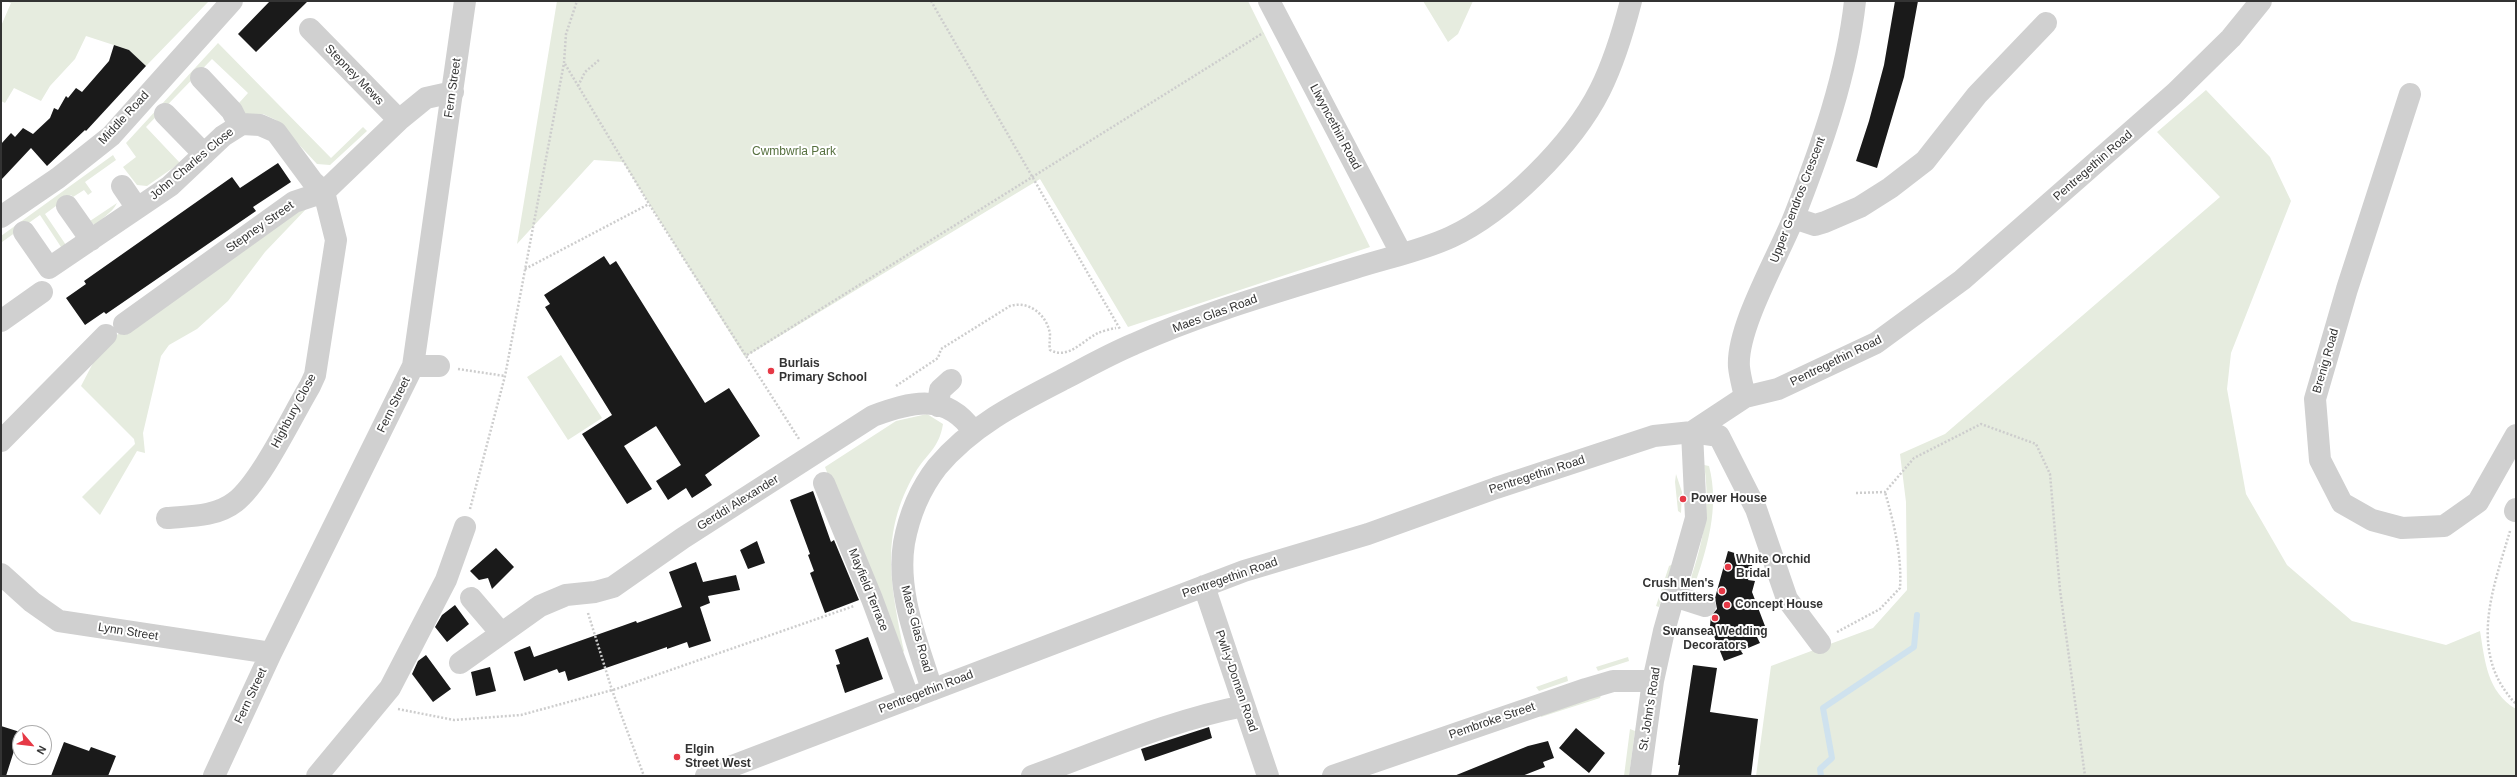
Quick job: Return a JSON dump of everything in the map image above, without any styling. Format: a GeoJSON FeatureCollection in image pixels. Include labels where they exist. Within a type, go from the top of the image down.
{"type":"FeatureCollection","features":[{"type":"Feature","properties":{"kind":"street","name":"Middle Road"},"geometry":{"type":"LineString","coordinates":[[1,217],[58,178],[111,136],[232,1]]}},
{"type":"Feature","properties":{"kind":"street","name":"Fern Street"},"geometry":{"type":"LineString","coordinates":[[214,776],[271,653],[413,366],[466,1]]}},
{"type":"Feature","properties":{"kind":"street","name":"Llwyncethin Road"},"geometry":{"type":"LineString","coordinates":[[1269,1],[1401,253]]}},
{"type":"Feature","properties":{"kind":"street","name":"Maes Glas Road"},"geometry":{"type":"LineString","coordinates":[[932,690],[904,596],[902,569],[904,542],[921,491],[938,467],[973,432],[1006,408],[1134,344],[1225,309],[1451,237],[1485,216],[1529,182],[1569,137],[1599,92],[1618,47],[1631,1]]}},
{"type":"Feature","properties":{"kind":"street","name":"Upper Gendros Crescent"},"geometry":{"type":"LineString","coordinates":[[1745,397],[1739,366],[1744,330],[1794,218],[1822,138],[1844,65],[1855,1]]}},
{"type":"Feature","properties":{"kind":"street","name":"Pentregethin Road"},"geometry":{"type":"LineString","coordinates":[[718,774],[1204,586],[1368,534],[1496,488],[1654,436],[1692,432],[1745,397],[1778,389],[1876,343],[1962,280],[2175,93],[2231,38],[2261,1]]}},
{"type":"Feature","properties":{"kind":"street"},"geometry":{"type":"LineString","coordinates":[[1794,218],[1815,225],[1860,207],[1890,188],[1925,161],[1977,95],[2046,23]]}},
{"type":"Feature","properties":{"kind":"street","name":"Stepney Mews"},"geometry":{"type":"LineString","coordinates":[[310,29],[399,120]]}},
{"type":"Feature","properties":{"kind":"street"},"geometry":{"type":"LineString","coordinates":[[201,78],[232,111],[239,125]]}},
{"type":"Feature","properties":{"kind":"street","name":"Stepney Street"},"geometry":{"type":"LineString","coordinates":[[1,441],[115,330],[294,202],[324,192],[399,120],[426,98],[453,92]]}},
{"type":"Feature","properties":{"kind":"street","name":"Brenig Road"},"geometry":{"type":"LineString","coordinates":[[2410,94],[2347,289],[2315,399],[2320,460],[2342,503],[2372,520],[2402,528],[2444,526],[2478,502],[2516,435]]}},
{"type":"Feature","properties":{"kind":"street"},"geometry":{"type":"LineString","coordinates":[[165,114],[204,154]]}},
{"type":"Feature","properties":{"kind":"street","name":"John Charles Close"},"geometry":{"type":"LineString","coordinates":[[24,232],[49,268],[170,186],[204,154],[242,124],[260,125],[276,132],[313,182],[324,192]]}},
{"type":"Feature","properties":{"kind":"street"},"geometry":{"type":"LineString","coordinates":[[122,186],[137,208]]}},
{"type":"Feature","properties":{"kind":"street","name":"Highbury Close"},"geometry":{"type":"LineString","coordinates":[[167,518],[208,514],[235,502],[259,473],[310,386],[315,375],[336,240],[324,192]]}},
{"type":"Feature","properties":{"kind":"street"},"geometry":{"type":"LineString","coordinates":[[67,206],[91,240]]}},
{"type":"Feature","properties":{"kind":"street"},"geometry":{"type":"LineString","coordinates":[[1,321],[42,292]]}},
{"type":"Feature","properties":{"kind":"street"},"geometry":{"type":"LineString","coordinates":[[413,366],[439,366]]}},
{"type":"Feature","properties":{"kind":"street"},"geometry":{"type":"LineString","coordinates":[[938,406],[940,390],[951,380]]}},
{"type":"Feature","properties":{"kind":"street","name":"Gerddi Alexander"},"geometry":{"type":"LineString","coordinates":[[460,663],[540,606],[566,595],[582,594],[613,587],[645,577],[683,538],[874,416],[904,405],[929,402],[951,410],[966,421],[973,432]]}},
{"type":"Feature","properties":{"kind":"street"},"geometry":{"type":"LineString","coordinates":[[1692,432],[1718,436],[1756,509],[1787,599],[1820,643]]}},
{"type":"Feature","properties":{"kind":"street","name":"St. John's Road"},"geometry":{"type":"LineString","coordinates":[[1640,776],[1654,681],[1664,631],[1696,518],[1692,432]]}},
{"type":"Feature","properties":{"kind":"street","name":"Mayfield Terrace"},"geometry":{"type":"LineString","coordinates":[[824,483],[872,599],[909,699]]}},
{"type":"Feature","properties":{"kind":"street"},"geometry":{"type":"LineString","coordinates":[[317,776],[378,705],[390,688],[446,580],[465,527]]}},
{"type":"Feature","properties":{"kind":"street","name":"Lynn Street"},"geometry":{"type":"LineString","coordinates":[[1,574],[32,602],[59,621],[271,653]]}},
{"type":"Feature","properties":{"kind":"street","name":"Pwll-y-Domen Road"},"geometry":{"type":"LineString","coordinates":[[1204,586],[1268,776]]}},
{"type":"Feature","properties":{"kind":"street"},"geometry":{"type":"LineString","coordinates":[[1674,596],[1705,606]]}},
{"type":"Feature","properties":{"kind":"street"},"geometry":{"type":"LineString","coordinates":[[471,598],[501,633]]}},
{"type":"Feature","properties":{"kind":"street","name":"Pembroke Street"},"geometry":{"type":"LineString","coordinates":[[1333,776],[1613,681],[1654,681]]}},
{"type":"Feature","properties":{"kind":"street"},"geometry":{"type":"LineString","coordinates":[[1032,776],[1132,739],[1225,710],[1244,706]]}},
{"type":"Feature","properties":{"kind":"path"},"geometry":{"type":"LineString","coordinates":[[465,527],[505,376],[564,63],[566,34],[577,1]]}},
{"type":"Feature","properties":{"kind":"path"},"geometry":{"type":"LineString","coordinates":[[931,1],[1119,327],[1134,344]]}},
{"type":"Feature","properties":{"kind":"path"},"geometry":{"type":"LineString","coordinates":[[747,355],[1280,22]]}},
{"type":"Feature","properties":{"kind":"path"},"geometry":{"type":"LineString","coordinates":[[578,86],[585,72],[600,60]]}},
{"type":"Feature","properties":{"kind":"path"},"geometry":{"type":"LineString","coordinates":[[564,63],[648,204],[747,355],[810,457]]}},
{"type":"Feature","properties":{"kind":"path"},"geometry":{"type":"LineString","coordinates":[[525,270],[648,204]]}},
{"type":"Feature","properties":{"kind":"path"},"geometry":{"type":"LineString","coordinates":[[439,366],[505,376]]}},
{"type":"Feature","properties":{"kind":"path"},"geometry":{"type":"LineString","coordinates":[[1856,493],[1885,492],[1914,458],[1981,424],[2036,444],[2050,474],[2060,590],[2085,776]]}},
{"type":"Feature","properties":{"kind":"path"},"geometry":{"type":"LineString","coordinates":[[1820,643],[1880,609],[1900,588],[1902,566],[1898,539],[1885,492]]}},
{"type":"Feature","properties":{"kind":"path"},"geometry":{"type":"LineString","coordinates":[[2516,510],[2488,609],[2490,660],[2507,695],[2516,704]]}},
{"type":"Feature","properties":{"kind":"path"},"geometry":{"type":"LineString","coordinates":[[582,594],[612,690],[644,776]]}},
{"type":"Feature","properties":{"kind":"path"},"geometry":{"type":"LineString","coordinates":[[378,705],[454,720],[521,715],[612,690],[872,599]]}},
{"type":"Feature","properties":{"kind":"green space"},"geometry":{"type":"Polygon","coordinates":[[[5,1],[209,1],[146,66],[129,50],[86,36],[75,59],[50,86],[41,101],[14,88],[5,103],[1,101],[1,26],[11,3],[5,1]]]}},
{"type":"Feature","properties":{"kind":"green space","name":"Cwmbwrla Park"},"geometry":{"type":"Polygon","coordinates":[[[557,1],[1248,1],[1370,247],[1128,327],[1040,179],[745,357],[623,162],[594,160],[517,244],[557,1]]]}},
{"type":"Feature","properties":{"kind":"green space"},"geometry":{"type":"Polygon","coordinates":[[[1423,1],[1473,1],[1458,34],[1448,42],[1423,1]]]}},
{"type":"Feature","properties":{"kind":"green space"},"geometry":{"type":"Polygon","coordinates":[[[218,43],[331,158],[363,127],[367,131],[330,165],[317,164],[276,120],[263,114],[242,114],[239,103],[248,93],[212,59],[146,127],[180,163],[147,186],[137,185],[123,167],[136,157],[126,143],[218,43]]]}},
{"type":"Feature","properties":{"kind":"green space"},"geometry":{"type":"Polygon","coordinates":[[[2206,90],[2270,157],[2291,201],[2231,353],[2227,389],[2246,494],[2287,565],[2352,621],[2446,645],[2480,631],[2486,664],[2493,685],[2506,702],[2516,709],[2516,776],[1756,776],[1771,666],[1873,628],[1907,590],[1906,502],[1900,454],[1945,434],[2220,197],[2157,132],[2206,90]]]}},
{"type":"Feature","properties":{"kind":"green space"},"geometry":{"type":"Polygon","coordinates":[[[113,155],[116,160],[85,182],[92,192],[88,195],[84,190],[73,197],[71,195],[45,214],[68,248],[61,247],[40,215],[2,242],[1,236],[113,155]]]}},
{"type":"Feature","properties":{"kind":"green space"},"geometry":{"type":"Polygon","coordinates":[[[117,203],[97,227],[90,221],[117,203]]]}},
{"type":"Feature","properties":{"kind":"green space"},"geometry":{"type":"Polygon","coordinates":[[[309,206],[265,252],[228,301],[197,329],[169,345],[161,356],[143,433],[145,453],[137,451],[100,515],[82,497],[135,444],[134,439],[81,386],[103,344],[182,292],[300,207],[309,206]]]}},
{"type":"Feature","properties":{"kind":"green space"},"geometry":{"type":"Polygon","coordinates":[[[561,355],[602,418],[568,440],[527,377],[561,355]]]}},
{"type":"Feature","properties":{"kind":"green space"},"geometry":{"type":"Polygon","coordinates":[[[927,414],[943,424],[941,433],[932,451],[919,466],[904,496],[896,518],[892,539],[892,582],[904,651],[899,656],[894,649],[825,467],[896,421],[927,414]]]}},
{"type":"Feature","properties":{"kind":"green space"},"geometry":{"type":"Polygon","coordinates":[[[1704,465],[1709,466],[1712,482],[1712,513],[1707,544],[1693,590],[1690,581],[1699,552],[1706,510],[1707,495],[1704,465]]]}},
{"type":"Feature","properties":{"kind":"green space"},"geometry":{"type":"Polygon","coordinates":[[[1676,474],[1682,492],[1681,513],[1678,511],[1675,482],[1676,474]]]}},
{"type":"Feature","properties":{"kind":"green space"},"geometry":{"type":"Polygon","coordinates":[[[1673,564],[1659,607],[1656,606],[1669,566],[1673,564]]]}},
{"type":"Feature","properties":{"kind":"green space"},"geometry":{"type":"Polygon","coordinates":[[[1628,657],[1629,661],[1598,671],[1596,667],[1628,657]]]}},
{"type":"Feature","properties":{"kind":"green space"},"geometry":{"type":"Polygon","coordinates":[[[1567,676],[1568,681],[1539,691],[1536,687],[1567,676]]]}},
{"type":"Feature","properties":{"kind":"green space"},"geometry":{"type":"Polygon","coordinates":[[[1602,693],[1600,698],[1541,717],[1539,713],[1602,693]]]}},
{"type":"Feature","properties":{"kind":"green space"},"geometry":{"type":"Polygon","coordinates":[[[1630,729],[1635,731],[1629,776],[1624,776],[1630,729]]]}},
{"type":"Feature","properties":{"kind":"building"},"geometry":{"type":"Polygon","coordinates":[[[270,1],[308,1],[256,52],[238,34],[270,1]]]}},
{"type":"Feature","properties":{"kind":"building"},"geometry":{"type":"Polygon","coordinates":[[[1895,1],[1918,1],[1904,77],[1877,168],[1856,161],[1869,121],[1884,65],[1895,1]]]}},
{"type":"Feature","properties":{"kind":"building"},"geometry":{"type":"Polygon","coordinates":[[[114,45],[129,50],[146,66],[86,131],[85,130],[47,166],[31,148],[1,180],[1,144],[11,133],[15,137],[23,128],[33,134],[50,118],[54,108],[58,110],[66,96],[68,98],[76,88],[82,92],[109,61],[114,45]]]}},
{"type":"Feature","properties":{"kind":"building"},"geometry":{"type":"Polygon","coordinates":[[[278,163],[291,182],[253,207],[256,211],[106,314],[104,312],[85,325],[66,298],[86,284],[84,281],[232,177],[240,188],[278,163]]]}},
{"type":"Feature","properties":{"kind":"building"},"geometry":{"type":"Polygon","coordinates":[[[604,256],[610,265],[616,261],[705,403],[729,388],[760,436],[705,475],[712,485],[692,498],[686,488],[668,500],[656,481],[681,465],[656,426],[624,446],[652,489],[627,504],[582,434],[612,415],[545,307],[550,304],[544,295],[604,256]]]}},
{"type":"Feature","properties":{"kind":"building"},"geometry":{"type":"Polygon","coordinates":[[[813,491],[831,542],[834,540],[859,600],[825,613],[810,573],[814,571],[808,555],[810,554],[790,500],[813,491]]]}},
{"type":"Feature","properties":{"kind":"building"},"geometry":{"type":"Polygon","coordinates":[[[757,541],[765,563],[748,569],[740,550],[757,541]]]}},
{"type":"Feature","properties":{"kind":"building"},"geometry":{"type":"Polygon","coordinates":[[[496,548],[514,567],[492,589],[488,578],[479,580],[470,571],[496,548]]]}},
{"type":"Feature","properties":{"kind":"building","name":"Concept House"},"geometry":{"type":"Polygon","coordinates":[[[1728,551],[1754,559],[1748,580],[1755,581],[1752,592],[1765,626],[1754,631],[1760,643],[1741,651],[1743,654],[1724,661],[1710,626],[1711,616],[1717,609],[1715,598],[1728,551]]]}},
{"type":"Feature","properties":{"kind":"building"},"geometry":{"type":"Polygon","coordinates":[[[696,562],[703,582],[736,575],[740,590],[708,596],[710,603],[700,607],[711,641],[689,648],[687,642],[667,649],[667,647],[568,681],[565,671],[559,673],[557,669],[524,681],[514,652],[530,646],[534,657],[636,621],[637,623],[682,607],[669,572],[696,562]]]}},
{"type":"Feature","properties":{"kind":"building"},"geometry":{"type":"Polygon","coordinates":[[[455,605],[469,624],[447,642],[435,627],[442,615],[455,605]]]}},
{"type":"Feature","properties":{"kind":"building"},"geometry":{"type":"Polygon","coordinates":[[[868,637],[883,679],[845,693],[836,665],[840,664],[835,650],[868,637]]]}},
{"type":"Feature","properties":{"kind":"building"},"geometry":{"type":"Polygon","coordinates":[[[426,655],[451,689],[433,702],[412,674],[418,661],[426,655]]]}},
{"type":"Feature","properties":{"kind":"building"},"geometry":{"type":"Polygon","coordinates":[[[1693,665],[1717,668],[1710,712],[1758,719],[1751,776],[1678,776],[1680,765],[1678,765],[1693,665]]]}},
{"type":"Feature","properties":{"kind":"building"},"geometry":{"type":"Polygon","coordinates":[[[490,667],[496,691],[476,696],[471,672],[490,667]]]}},
{"type":"Feature","properties":{"kind":"building"},"geometry":{"type":"Polygon","coordinates":[[[1,726],[12,729],[12,757],[6,776],[1,776],[1,726]]]}},
{"type":"Feature","properties":{"kind":"building"},"geometry":{"type":"Polygon","coordinates":[[[1209,727],[1212,738],[1145,761],[1141,749],[1209,727]]]}},
{"type":"Feature","properties":{"kind":"building"},"geometry":{"type":"Polygon","coordinates":[[[1576,728],[1605,753],[1589,773],[1559,748],[1576,728]]]}},
{"type":"Feature","properties":{"kind":"building"},"geometry":{"type":"Polygon","coordinates":[[[1548,741],[1554,758],[1543,762],[1545,767],[1522,776],[1454,776],[1528,746],[1548,741]]]}},
{"type":"Feature","properties":{"kind":"building"},"geometry":{"type":"Polygon","coordinates":[[[64,742],[89,751],[91,747],[116,756],[108,776],[51,776],[64,742]]]}},
{"type":"Feature","properties":{"kind":"waterway"},"geometry":{"type":"LineString","coordinates":[[1821,776],[1820,769],[1832,758],[1823,708],[1914,647],[1917,615]]}},
{"type":"Feature","properties":{"kind":"place","name":"Burlais Primary School"},"geometry":{"type":"Point","coordinates":[771,371]}},
{"type":"Feature","properties":{"kind":"place","name":"Power House"},"geometry":{"type":"Point","coordinates":[1683,499]}},
{"type":"Feature","properties":{"kind":"place","name":"White Orchid Bridal"},"geometry":{"type":"Point","coordinates":[1728,567]}},
{"type":"Feature","properties":{"kind":"place","name":"Crush Men's Outfitters"},"geometry":{"type":"Point","coordinates":[1722,591]}},
{"type":"Feature","properties":{"kind":"place","name":"Concept House"},"geometry":{"type":"Point","coordinates":[1727,605]}},
{"type":"Feature","properties":{"kind":"place","name":"Swansea Wedding Decorators"},"geometry":{"type":"Point","coordinates":[1715,618]}},
{"type":"Feature","properties":{"kind":"place","name":"Elgin Street West"},"geometry":{"type":"Point","coordinates":[677,757]}}]}
